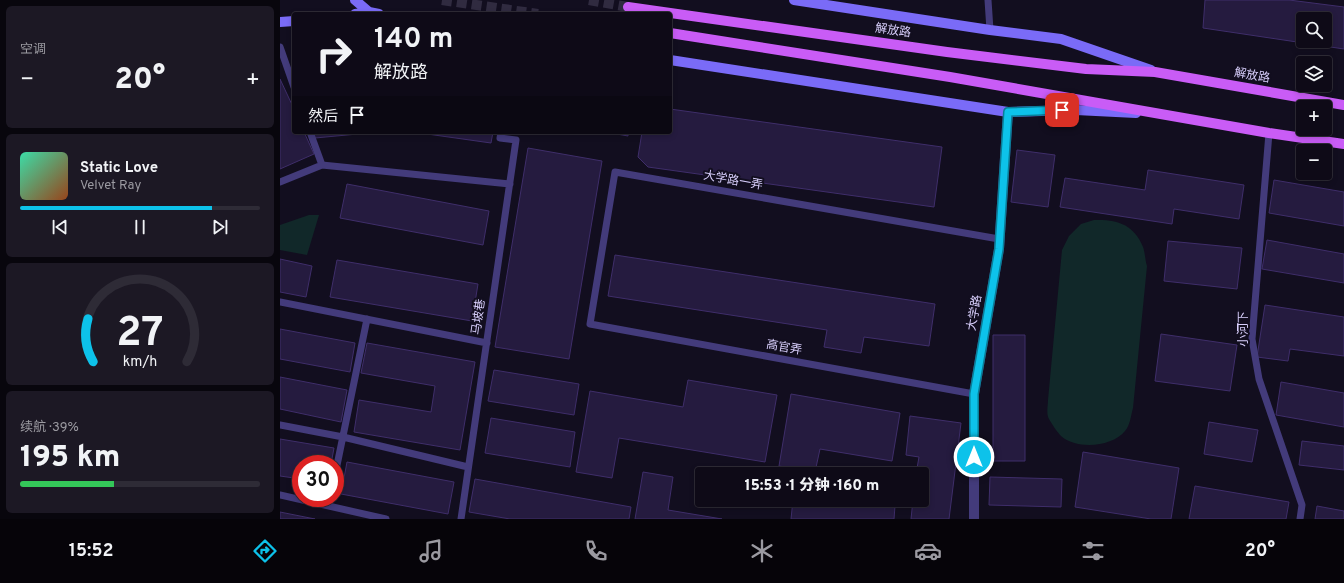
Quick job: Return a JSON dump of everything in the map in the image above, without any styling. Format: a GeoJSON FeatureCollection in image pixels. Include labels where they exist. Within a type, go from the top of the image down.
{"type":"FeatureCollection","features":[{"type":"Feature","properties":{"kind":"main road"},"geometry":{"type":"LineString","coordinates":[[355,0],[373,12]]}},
{"type":"Feature","properties":{"kind":"main road","name":"解放路"},"geometry":{"type":"LineString","coordinates":[[794,0],[990,30],[1061,39],[1155,72]]}},
{"type":"Feature","properties":{"kind":"main road","name":"解放路"},"geometry":{"type":"LineString","coordinates":[[628,7],[663,12]]}},
{"type":"Feature","properties":{"kind":"main road","name":"解放路"},"geometry":{"type":"LineString","coordinates":[[672,13],[947,52],[1086,69],[1155,72],[1344,105]]}},
{"type":"Feature","properties":{"kind":"main road"},"geometry":{"type":"LineString","coordinates":[[280,22],[292,20]]}},
{"type":"Feature","properties":{"kind":"main road"},"geometry":{"type":"LineString","coordinates":[[672,33],[950,76],[1269,133],[1344,144]]}},
{"type":"Feature","properties":{"kind":"main road"},"geometry":{"type":"LineString","coordinates":[[672,60],[1008,112],[1076,110],[1168,115]]}},
{"type":"Feature","properties":{"kind":"street","name":"大学路"},"geometry":{"type":"LineString","coordinates":[[974,519],[974,394],[999,249],[1008,112]]}},
{"type":"Feature","properties":{"kind":"lane"},"geometry":{"type":"LineString","coordinates":[[988,0],[990,30]]}},
{"type":"Feature","properties":{"kind":"lane"},"geometry":{"type":"LineString","coordinates":[[280,47],[292,81]]}},
{"type":"Feature","properties":{"kind":"lane","name":"小河下"},"geometry":{"type":"LineString","coordinates":[[1269,133],[1252,339],[1259,379],[1302,505],[1300,519]]}},
{"type":"Feature","properties":{"kind":"lane"},"geometry":{"type":"LineString","coordinates":[[311,134],[322,165]]}},
{"type":"Feature","properties":{"kind":"lane","name":"马坡巷"},"geometry":{"type":"LineString","coordinates":[[461,519],[516,140],[500,138],[501,134]]}},
{"type":"Feature","properties":{"kind":"lane"},"geometry":{"type":"LineString","coordinates":[[280,182],[322,165],[510,184]]}},
{"type":"Feature","properties":{"kind":"lane","name":"大学路一弄"},"geometry":{"type":"LineString","coordinates":[[590,324],[615,172],[999,239]]}},
{"type":"Feature","properties":{"kind":"lane"},"geometry":{"type":"LineString","coordinates":[[280,302],[486,343]]}},
{"type":"Feature","properties":{"kind":"lane"},"geometry":{"type":"LineString","coordinates":[[339,455],[367,319]]}},
{"type":"Feature","properties":{"kind":"lane","name":"高官弄"},"geometry":{"type":"LineString","coordinates":[[590,324],[974,394]]}},
{"type":"Feature","properties":{"kind":"lane"},"geometry":{"type":"LineString","coordinates":[[280,425],[343,437],[468,467]]}},
{"type":"Feature","properties":{"kind":"lane"},"geometry":{"type":"LineString","coordinates":[[280,495],[292,498]]}},
{"type":"Feature","properties":{"kind":"lane"},"geometry":{"type":"LineString","coordinates":[[333,507],[386,519]]}},
{"type":"Feature","properties":{"kind":"green space"},"geometry":{"type":"Polygon","coordinates":[[[309,215],[319,215],[307,255],[280,250],[280,225],[309,215]]]}},
{"type":"Feature","properties":{"kind":"green space"},"geometry":{"type":"Polygon","coordinates":[[[1094,220],[1117,222],[1123,224],[1135,233],[1143,247],[1147,266],[1133,408],[1127,429],[1112,440],[1094,445],[1085,445],[1068,440],[1061,436],[1049,419],[1047,410],[1062,250],[1069,236],[1081,224],[1094,220]]]}},
{"type":"Feature","properties":{"kind":"building"},"geometry":{"type":"Polygon","coordinates":[[[1205,0],[1289,0],[1344,7],[1344,49],[1332,47],[1332,12],[1296,12],[1296,42],[1203,28],[1205,0]]]}},
{"type":"Feature","properties":{"kind":"building"},"geometry":{"type":"Polygon","coordinates":[[[280,79],[292,105],[292,134],[305,134],[314,154],[280,169],[280,79]]]}},
{"type":"Feature","properties":{"kind":"building"},"geometry":{"type":"Polygon","coordinates":[[[672,109],[942,147],[934,207],[648,167],[638,157],[642,134],[672,134],[672,109]]]}},
{"type":"Feature","properties":{"kind":"building"},"geometry":{"type":"Polygon","coordinates":[[[314,134],[358,134],[315,138],[314,134]]]}},
{"type":"Feature","properties":{"kind":"building"},"geometry":{"type":"Polygon","coordinates":[[[427,134],[493,134],[491,143],[427,134]]]}},
{"type":"Feature","properties":{"kind":"building"},"geometry":{"type":"Polygon","coordinates":[[[617,134],[628,134],[628,136],[617,134]]]}},
{"type":"Feature","properties":{"kind":"building"},"geometry":{"type":"Polygon","coordinates":[[[528,148],[602,161],[569,359],[495,347],[528,148]]]}},
{"type":"Feature","properties":{"kind":"building"},"geometry":{"type":"Polygon","coordinates":[[[1017,150],[1055,155],[1048,207],[1011,202],[1017,150]]]}},
{"type":"Feature","properties":{"kind":"building"},"geometry":{"type":"Polygon","coordinates":[[[1148,170],[1244,185],[1239,219],[1174,209],[1172,224],[1060,207],[1065,178],[1145,190],[1148,170]]]}},
{"type":"Feature","properties":{"kind":"building"},"geometry":{"type":"Polygon","coordinates":[[[1274,180],[1344,192],[1344,226],[1269,213],[1274,180]]]}},
{"type":"Feature","properties":{"kind":"building"},"geometry":{"type":"Polygon","coordinates":[[[347,184],[489,211],[483,245],[340,218],[347,184]]]}},
{"type":"Feature","properties":{"kind":"building"},"geometry":{"type":"Polygon","coordinates":[[[1267,240],[1344,254],[1344,283],[1262,269],[1267,240]]]}},
{"type":"Feature","properties":{"kind":"building"},"geometry":{"type":"Polygon","coordinates":[[[1168,241],[1242,248],[1237,289],[1164,281],[1168,241]]]}},
{"type":"Feature","properties":{"kind":"building"},"geometry":{"type":"Polygon","coordinates":[[[615,255],[935,304],[929,346],[864,337],[861,353],[824,347],[827,330],[608,296],[615,255]]]}},
{"type":"Feature","properties":{"kind":"building"},"geometry":{"type":"Polygon","coordinates":[[[280,259],[312,266],[306,297],[280,292],[280,259]]]}},
{"type":"Feature","properties":{"kind":"building"},"geometry":{"type":"Polygon","coordinates":[[[337,260],[478,284],[472,321],[330,297],[337,260]]]}},
{"type":"Feature","properties":{"kind":"building"},"geometry":{"type":"Polygon","coordinates":[[[1265,305],[1344,317],[1344,356],[1290,349],[1288,361],[1257,357],[1265,305]]]}},
{"type":"Feature","properties":{"kind":"building"},"geometry":{"type":"Polygon","coordinates":[[[280,329],[355,343],[350,372],[280,359],[280,329]]]}},
{"type":"Feature","properties":{"kind":"building"},"geometry":{"type":"Polygon","coordinates":[[[1161,334],[1237,345],[1230,391],[1155,381],[1161,334]]]}},
{"type":"Feature","properties":{"kind":"building"},"geometry":{"type":"Polygon","coordinates":[[[993,335],[1025,335],[1025,461],[993,461],[993,335]]]}},
{"type":"Feature","properties":{"kind":"building"},"geometry":{"type":"Polygon","coordinates":[[[367,343],[475,362],[460,450],[354,432],[359,400],[431,412],[435,386],[361,373],[367,343]]]}},
{"type":"Feature","properties":{"kind":"building"},"geometry":{"type":"Polygon","coordinates":[[[494,370],[579,384],[574,415],[488,401],[494,370]]]}},
{"type":"Feature","properties":{"kind":"building"},"geometry":{"type":"Polygon","coordinates":[[[280,377],[347,390],[341,422],[280,409],[280,377]]]}},
{"type":"Feature","properties":{"kind":"building"},"geometry":{"type":"Polygon","coordinates":[[[688,380],[777,395],[765,462],[619,438],[612,478],[576,472],[590,391],[683,407],[688,380]]]}},
{"type":"Feature","properties":{"kind":"building"},"geometry":{"type":"Polygon","coordinates":[[[1281,382],[1344,393],[1344,427],[1276,415],[1281,382]]]}},
{"type":"Feature","properties":{"kind":"building"},"geometry":{"type":"Polygon","coordinates":[[[791,394],[900,413],[892,461],[820,449],[816,467],[779,466],[791,394]]]}},
{"type":"Feature","properties":{"kind":"building"},"geometry":{"type":"Polygon","coordinates":[[[910,416],[961,423],[949,519],[911,519],[912,507],[929,507],[929,467],[917,467],[919,457],[906,455],[910,416]]]}},
{"type":"Feature","properties":{"kind":"building"},"geometry":{"type":"Polygon","coordinates":[[[491,418],[575,432],[570,467],[485,453],[491,418]]]}},
{"type":"Feature","properties":{"kind":"building"},"geometry":{"type":"Polygon","coordinates":[[[1209,422],[1258,430],[1252,462],[1204,454],[1209,422]]]}},
{"type":"Feature","properties":{"kind":"building"},"geometry":{"type":"Polygon","coordinates":[[[280,439],[334,448],[333,455],[292,455],[292,478],[280,476],[280,439]]]}},
{"type":"Feature","properties":{"kind":"building"},"geometry":{"type":"Polygon","coordinates":[[[1302,441],[1344,446],[1344,470],[1299,465],[1302,441]]]}},
{"type":"Feature","properties":{"kind":"building"},"geometry":{"type":"Polygon","coordinates":[[[1083,452],[1179,468],[1171,519],[1151,519],[1075,507],[1083,452]]]}},
{"type":"Feature","properties":{"kind":"building"},"geometry":{"type":"Polygon","coordinates":[[[347,462],[454,482],[448,514],[344,495],[344,478],[347,462]]]}},
{"type":"Feature","properties":{"kind":"building"},"geometry":{"type":"Polygon","coordinates":[[[643,472],[673,477],[668,510],[722,519],[635,519],[643,472]]]}},
{"type":"Feature","properties":{"kind":"building"},"geometry":{"type":"Polygon","coordinates":[[[990,477],[1062,479],[1061,507],[989,505],[990,477]]]}},
{"type":"Feature","properties":{"kind":"building"},"geometry":{"type":"Polygon","coordinates":[[[475,479],[631,507],[629,519],[510,519],[469,512],[475,479]]]}},
{"type":"Feature","properties":{"kind":"building"},"geometry":{"type":"Polygon","coordinates":[[[1195,486],[1289,502],[1286,519],[1189,519],[1195,486]]]}},
{"type":"Feature","properties":{"kind":"building"},"geometry":{"type":"Polygon","coordinates":[[[1317,506],[1344,511],[1344,519],[1315,519],[1317,506]]]}},
{"type":"Feature","properties":{"kind":"building"},"geometry":{"type":"Polygon","coordinates":[[[792,507],[895,507],[894,519],[791,519],[792,507]]]}},
{"type":"Feature","properties":{"kind":"building"},"geometry":{"type":"Polygon","coordinates":[[[280,512],[315,519],[280,519],[280,512]]]}},
{"type":"Feature","properties":{"kind":"tunnel"},"geometry":{"type":"LineString","coordinates":[[442,0],[524,12]]}},
{"type":"Feature","properties":{"kind":"tunnel"},"geometry":{"type":"LineString","coordinates":[[589,0],[628,7]]}},
{"type":"Feature","properties":{"kind":"route"},"geometry":{"type":"LineString","coordinates":[[974,457],[974,394],[999,249],[1008,112],[1062,110]]}}]}
